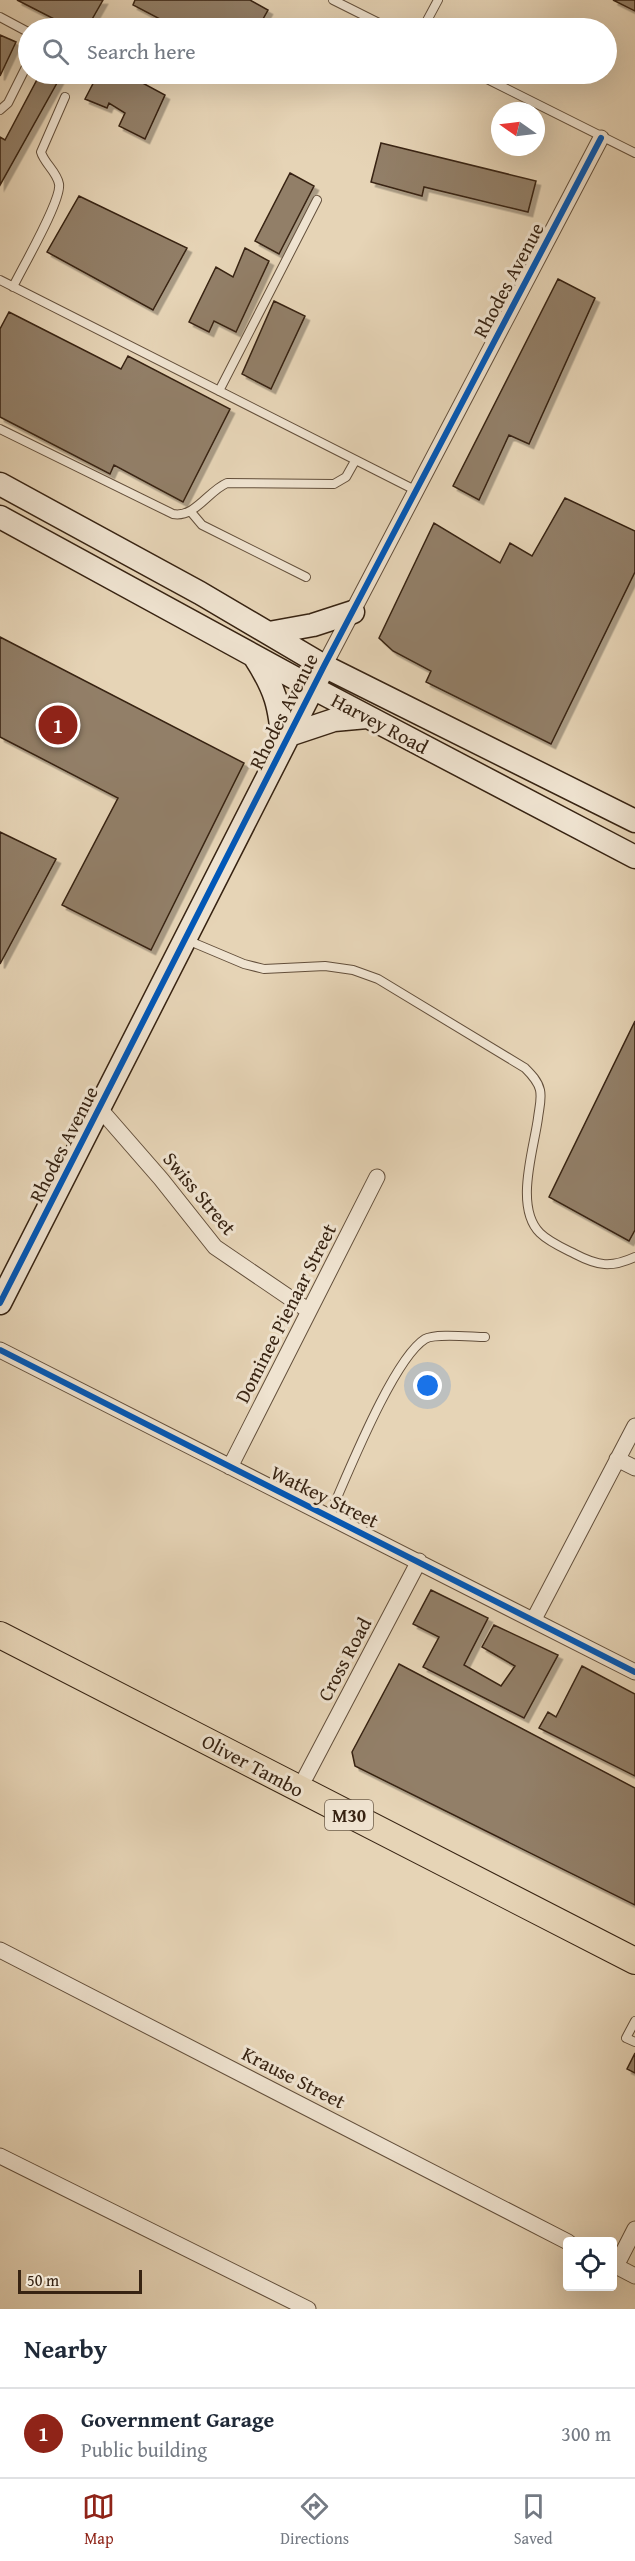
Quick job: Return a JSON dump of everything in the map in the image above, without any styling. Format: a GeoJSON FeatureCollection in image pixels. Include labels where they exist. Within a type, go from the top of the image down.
{"type":"FeatureCollection","features":[{"type":"Feature","properties":{"kind":"main road","name":"Harvey Road"},"geometry":{"type":"LineString","coordinates":[[0,484],[324,666],[635,821]]}},
{"type":"Feature","properties":{"kind":"main road","name":"Harvey Road"},"geometry":{"type":"LineString","coordinates":[[0,517],[367,717],[635,857]]}},
{"type":"Feature","properties":{"kind":"main road"},"geometry":{"type":"LineString","coordinates":[[268,633],[313,625],[353,612]]}},
{"type":"Feature","properties":{"kind":"main road"},"geometry":{"type":"LineString","coordinates":[[254,656],[274,688],[286,741],[334,720],[367,717]]}},
{"type":"Feature","properties":{"kind":"main road","name":"Rhodes Avenue"},"geometry":{"type":"LineString","coordinates":[[0,1303],[324,666]]}},
{"type":"Feature","properties":{"kind":"main road","name":"Oliver Tambo"},"geometry":{"type":"LineString","coordinates":[[0,1620],[635,1945]]}},
{"type":"Feature","properties":{"kind":"main road","name":"Oliver Tambo"},"geometry":{"type":"LineString","coordinates":[[0,1635],[635,1961]]}},
{"type":"Feature","properties":{"kind":"street","name":"Rhodes Avenue"},"geometry":{"type":"LineString","coordinates":[[324,666],[601,138]]}},
{"type":"Feature","properties":{"kind":"street","name":"Swiss Street"},"geometry":{"type":"LineString","coordinates":[[100,1108],[215,1247],[309,1311]]}},
{"type":"Feature","properties":{"kind":"street","name":"Dominee Pienaar Street"},"geometry":{"type":"LineString","coordinates":[[230,1467],[377,1177]]}},
{"type":"Feature","properties":{"kind":"street","name":"Watkey Street"},"geometry":{"type":"LineString","coordinates":[[0,1350],[635,1672]]}},
{"type":"Feature","properties":{"kind":"street"},"geometry":{"type":"LineString","coordinates":[[534,1619],[635,1426]]}},
{"type":"Feature","properties":{"kind":"street"},"geometry":{"type":"LineString","coordinates":[[617,1459],[635,1468]]}},
{"type":"Feature","properties":{"kind":"street","name":"Cross Road"},"geometry":{"type":"LineString","coordinates":[[306,1776],[419,1561]]}},
{"type":"Feature","properties":{"kind":"street","name":"Krause Street"},"geometry":{"type":"LineString","coordinates":[[0,1950],[563,2238]]}},
{"type":"Feature","properties":{"kind":"street"},"geometry":{"type":"LineString","coordinates":[[0,2156],[308,2309]]}},
{"type":"Feature","properties":{"kind":"street"},"geometry":{"type":"LineString","coordinates":[[617,2260],[635,2229]]}},
{"type":"Feature","properties":{"kind":"street"},"geometry":{"type":"LineString","coordinates":[[617,2267],[635,2276]]}},
{"type":"Feature","properties":{"kind":"lane"},"geometry":{"type":"LineString","coordinates":[[333,0],[369,18]]}},
{"type":"Feature","properties":{"kind":"lane"},"geometry":{"type":"LineString","coordinates":[[428,18],[438,0]]}},
{"type":"Feature","properties":{"kind":"lane"},"geometry":{"type":"LineString","coordinates":[[0,17],[18,27]]}},
{"type":"Feature","properties":{"kind":"lane"},"geometry":{"type":"LineString","coordinates":[[0,110],[8,103],[18,83]]}},
{"type":"Feature","properties":{"kind":"lane"},"geometry":{"type":"LineString","coordinates":[[496,84],[635,153]]}},
{"type":"Feature","properties":{"kind":"lane"},"geometry":{"type":"LineString","coordinates":[[13,287],[58,196],[57,178],[40,152],[65,97]]}},
{"type":"Feature","properties":{"kind":"lane"},"geometry":{"type":"LineString","coordinates":[[219,391],[317,200]]}},
{"type":"Feature","properties":{"kind":"lane"},"geometry":{"type":"LineString","coordinates":[[0,280],[415,490]]}},
{"type":"Feature","properties":{"kind":"lane"},"geometry":{"type":"LineString","coordinates":[[0,429],[181,516],[191,512],[215,488],[226,483],[334,484],[346,477],[355,461]]}},
{"type":"Feature","properties":{"kind":"lane"},"geometry":{"type":"LineString","coordinates":[[191,512],[202,525],[306,577]]}},
{"type":"Feature","properties":{"kind":"lane"},"geometry":{"type":"LineString","coordinates":[[186,940],[244,964],[264,969],[325,966],[353,970],[378,979],[525,1068],[536,1080],[541,1097],[528,1176],[526,1199],[530,1218],[539,1232],[556,1245],[594,1264],[614,1265],[635,1257]]}},
{"type":"Feature","properties":{"kind":"lane"},"geometry":{"type":"LineString","coordinates":[[329,1516],[395,1374],[411,1350],[427,1337],[485,1337]]}},
{"type":"Feature","properties":{"kind":"lane"},"geometry":{"type":"LineString","coordinates":[[635,2021],[626,2038],[635,2042]]}},
{"type":"Feature","properties":{"kind":"building"},"geometry":{"type":"Polygon","coordinates":[[[17,0],[103,0],[93,18],[52,18],[17,0]]]}},
{"type":"Feature","properties":{"kind":"building"},"geometry":{"type":"Polygon","coordinates":[[[135,0],[250,0],[268,10],[264,18],[158,18],[133,5],[135,0]]]}},
{"type":"Feature","properties":{"kind":"building"},"geometry":{"type":"Polygon","coordinates":[[[613,0],[635,0],[635,11],[613,0]]]}},
{"type":"Feature","properties":{"kind":"building"},"geometry":{"type":"Polygon","coordinates":[[[0,35],[16,42],[0,76],[0,35]]]}},
{"type":"Feature","properties":{"kind":"building"},"geometry":{"type":"Polygon","coordinates":[[[35,84],[56,84],[0,185],[0,137],[5,140],[35,84]]]}},
{"type":"Feature","properties":{"kind":"building"},"geometry":{"type":"Polygon","coordinates":[[[93,84],[145,84],[165,95],[145,139],[119,126],[125,113],[109,103],[107,108],[85,99],[93,84]]]}},
{"type":"Feature","properties":{"kind":"building"},"geometry":{"type":"Polygon","coordinates":[[[381,143],[536,181],[528,212],[424,187],[422,196],[371,182],[381,143]]]}},
{"type":"Feature","properties":{"kind":"building"},"geometry":{"type":"Polygon","coordinates":[[[290,173],[314,186],[279,254],[255,241],[290,173]]]}},
{"type":"Feature","properties":{"kind":"building"},"geometry":{"type":"Polygon","coordinates":[[[79,196],[187,248],[153,310],[47,252],[79,196]]]}},
{"type":"Feature","properties":{"kind":"building"},"geometry":{"type":"Polygon","coordinates":[[[245,248],[269,261],[236,332],[214,321],[209,332],[189,322],[216,267],[233,277],[245,248]]]}},
{"type":"Feature","properties":{"kind":"building"},"geometry":{"type":"Polygon","coordinates":[[[558,279],[595,298],[529,444],[509,435],[479,500],[453,486],[558,279]]]}},
{"type":"Feature","properties":{"kind":"building"},"geometry":{"type":"Polygon","coordinates":[[[274,301],[305,316],[271,389],[242,374],[274,301]]]}},
{"type":"Feature","properties":{"kind":"building"},"geometry":{"type":"Polygon","coordinates":[[[9,312],[121,369],[128,356],[230,409],[183,502],[114,465],[110,474],[0,417],[0,329],[9,312]]]}},
{"type":"Feature","properties":{"kind":"building"},"geometry":{"type":"Polygon","coordinates":[[[565,498],[635,531],[635,572],[551,744],[426,682],[431,671],[393,651],[379,638],[434,523],[500,563],[510,543],[532,556],[565,498]]]}},
{"type":"Feature","properties":{"kind":"building"},"geometry":{"type":"Polygon","coordinates":[[[0,637],[244,763],[151,950],[62,905],[118,798],[0,737],[0,637]]]}},
{"type":"Feature","properties":{"kind":"building"},"geometry":{"type":"Polygon","coordinates":[[[0,832],[56,859],[0,964],[0,832]]]}},
{"type":"Feature","properties":{"kind":"building"},"geometry":{"type":"Polygon","coordinates":[[[635,1021],[635,1230],[629,1241],[549,1197],[635,1021]]]}},
{"type":"Feature","properties":{"kind":"building"},"geometry":{"type":"Polygon","coordinates":[[[431,1590],[488,1618],[464,1665],[501,1686],[515,1666],[482,1647],[494,1625],[558,1655],[524,1718],[423,1667],[439,1637],[413,1624],[431,1590]]]}},
{"type":"Feature","properties":{"kind":"building"},"geometry":{"type":"Polygon","coordinates":[[[399,1664],[635,1788],[635,1905],[355,1766],[352,1752],[399,1664]]]}},
{"type":"Feature","properties":{"kind":"building"},"geometry":{"type":"Polygon","coordinates":[[[582,1666],[635,1694],[635,1776],[539,1728],[548,1712],[556,1717],[582,1666]]]}},
{"type":"Feature","properties":{"kind":"building"},"geometry":{"type":"Polygon","coordinates":[[[635,2053],[635,2073],[627,2069],[635,2053]]]}},
{"type":"Feature","properties":{"kind":"cycle path"},"geometry":{"type":"LineString","coordinates":[[0,1303],[324,666],[601,138]]}},
{"type":"Feature","properties":{"kind":"cycle path"},"geometry":{"type":"LineString","coordinates":[[0,1350],[635,1672]]}},
{"type":"Feature","properties":{"kind":"place","name":"Government Garage"},"geometry":{"type":"Point","coordinates":[58,725]}}]}
